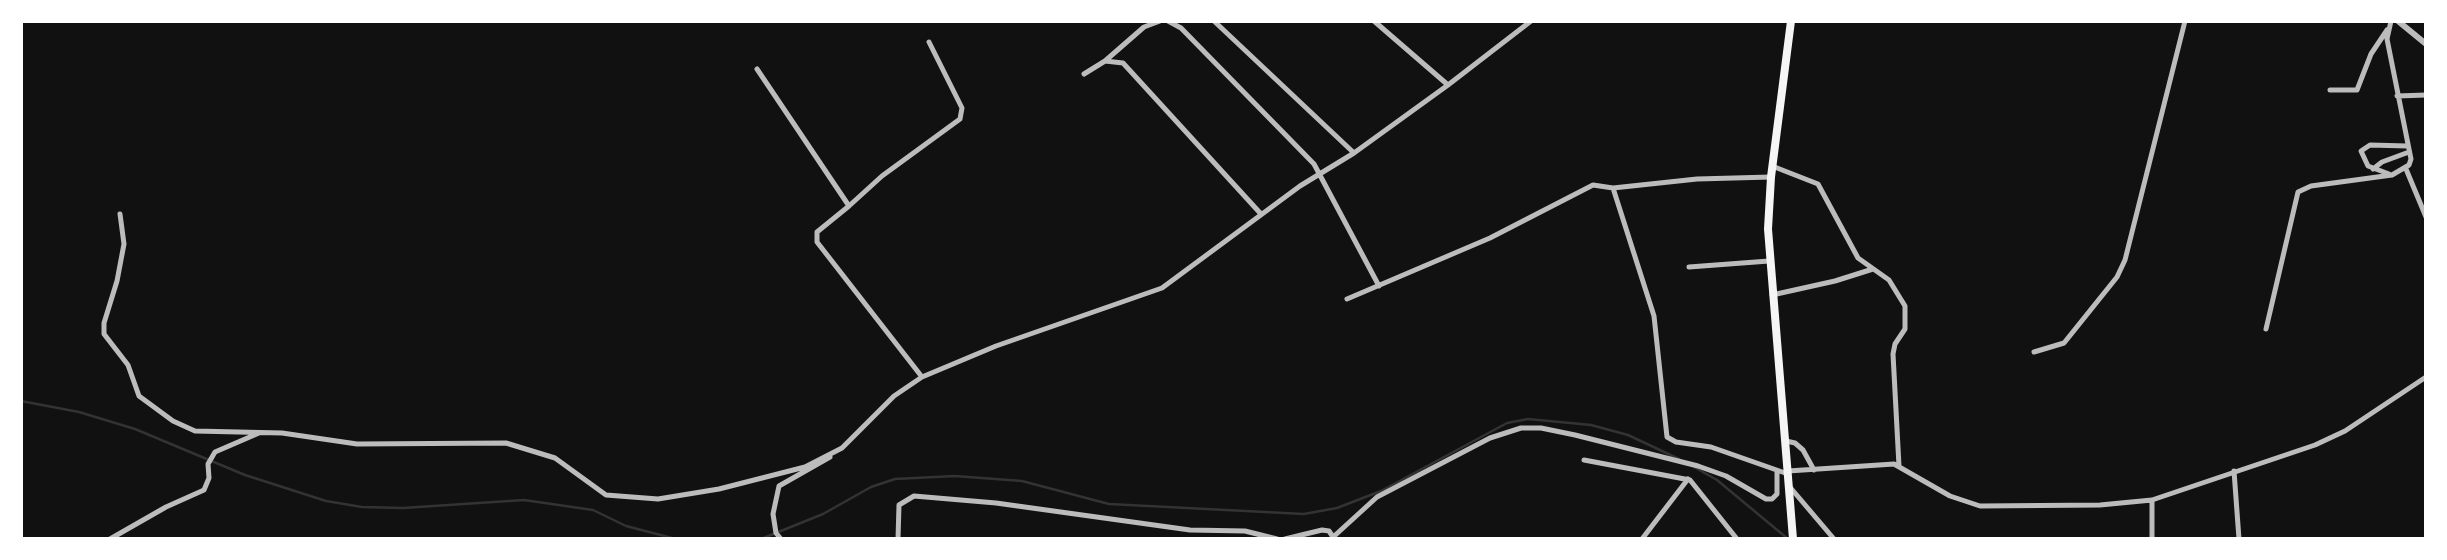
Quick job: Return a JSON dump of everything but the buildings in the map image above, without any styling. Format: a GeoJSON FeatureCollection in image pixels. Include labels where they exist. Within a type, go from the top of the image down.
{"type":"FeatureCollection","features":[{"type":"Feature","properties":{"kind":"main road"},"geometry":{"type":"LineString","coordinates":[[1791,21],[1772,166],[1769,261],[1793,539]]}},
{"type":"Feature","properties":{"kind":"street"},"geometry":{"type":"LineString","coordinates":[[1084,74],[1105,61],[1144,27],[1160,21]]}},
{"type":"Feature","properties":{"kind":"street"},"geometry":{"type":"LineString","coordinates":[[1168,21],[1181,28],[1304,152],[1320,173],[1379,286]]}},
{"type":"Feature","properties":{"kind":"street"},"geometry":{"type":"LineString","coordinates":[[1214,21],[1354,153]]}},
{"type":"Feature","properties":{"kind":"street"},"geometry":{"type":"LineString","coordinates":[[1374,21],[1448,85]]}},
{"type":"Feature","properties":{"kind":"street"},"geometry":{"type":"LineString","coordinates":[[781,539],[774,526],[773,514],[779,486],[826,461],[894,396],[922,377],[996,346],[1162,288],[1261,214],[1354,153],[1448,85],[1531,21]]}},
{"type":"Feature","properties":{"kind":"street"},"geometry":{"type":"LineString","coordinates":[[2035,352],[2064,343],[2117,277],[2126,260],[2185,21]]}},
{"type":"Feature","properties":{"kind":"street"},"geometry":{"type":"LineString","coordinates":[[2330,90],[2357,90],[2371,54],[2391,21]]}},
{"type":"Feature","properties":{"kind":"street"},"geometry":{"type":"LineString","coordinates":[[2398,21],[2426,44]]}},
{"type":"Feature","properties":{"kind":"street"},"geometry":{"type":"LineString","coordinates":[[2266,329],[2298,192],[2311,186],[2392,175],[2406,169],[2411,159],[2397,96],[2387,30]]}},
{"type":"Feature","properties":{"kind":"street"},"geometry":{"type":"LineString","coordinates":[[922,377],[815,238],[817,232],[882,176],[960,119],[962,108],[929,42]]}},
{"type":"Feature","properties":{"kind":"street"},"geometry":{"type":"LineString","coordinates":[[1105,61],[1123,63],[1261,214]]}},
{"type":"Feature","properties":{"kind":"street"},"geometry":{"type":"LineString","coordinates":[[757,69],[849,206]]}},
{"type":"Feature","properties":{"kind":"street"},"geometry":{"type":"LineString","coordinates":[[2397,96],[2426,95]]}},
{"type":"Feature","properties":{"kind":"street"},"geometry":{"type":"LineString","coordinates":[[2392,175],[2373,169],[2361,156],[2365,147],[2408,149]]}},
{"type":"Feature","properties":{"kind":"street"},"geometry":{"type":"LineString","coordinates":[[2373,169],[2408,149]]}},
{"type":"Feature","properties":{"kind":"street"},"geometry":{"type":"LineString","coordinates":[[1772,166],[1818,184],[1858,258],[1895,288],[1905,306],[1907,318],[1894,354],[1899,466]]}},
{"type":"Feature","properties":{"kind":"street"},"geometry":{"type":"LineString","coordinates":[[2406,169],[2426,217]]}},
{"type":"Feature","properties":{"kind":"street"},"geometry":{"type":"LineString","coordinates":[[1347,299],[1490,237],[1593,185],[1613,188],[1697,179],[1771,177]]}},
{"type":"Feature","properties":{"kind":"street"},"geometry":{"type":"LineString","coordinates":[[1613,188],[1654,316],[1667,437],[1676,442],[1711,447],[1777,472],[1878,464],[1899,466],[1950,496],[1972,505],[2100,505],[2152,500],[2301,450],[2345,431],[2426,377]]}},
{"type":"Feature","properties":{"kind":"street"},"geometry":{"type":"LineString","coordinates":[[120,214],[124,244],[104,323],[104,334],[128,365],[139,396],[173,421],[195,431],[262,432],[378,446],[450,442],[506,443],[555,458],[595,490],[632,500],[657,499],[719,489],[774,477],[832,454]]}},
{"type":"Feature","properties":{"kind":"street"},"geometry":{"type":"LineString","coordinates":[[1689,267],[1769,261]]}},
{"type":"Feature","properties":{"kind":"street"},"geometry":{"type":"LineString","coordinates":[[1772,295],[1835,281],[1872,269]]}},
{"type":"Feature","properties":{"kind":"street"},"geometry":{"type":"LineString","coordinates":[[1285,539],[1322,530],[1329,531],[1332,538],[1377,496],[1490,438],[1521,428],[1552,430],[1698,466],[1726,477],[1766,499],[1772,499],[1777,494],[1777,472]]}},
{"type":"Feature","properties":{"kind":"street"},"geometry":{"type":"LineString","coordinates":[[110,539],[166,507],[204,491],[209,478],[208,464],[215,452],[262,432]]}},
{"type":"Feature","properties":{"kind":"street"},"geometry":{"type":"LineString","coordinates":[[1786,441],[1795,443],[1803,450],[1814,470]]}},
{"type":"Feature","properties":{"kind":"street"},"geometry":{"type":"LineString","coordinates":[[1584,460],[1688,480],[1697,486],[1737,539]]}},
{"type":"Feature","properties":{"kind":"street"},"geometry":{"type":"LineString","coordinates":[[2234,471],[2239,539]]}},
{"type":"Feature","properties":{"kind":"street"},"geometry":{"type":"LineString","coordinates":[[1642,539],[1688,480]]}},
{"type":"Feature","properties":{"kind":"street"},"geometry":{"type":"LineString","coordinates":[[1789,486],[1835,539]]}},
{"type":"Feature","properties":{"kind":"street"},"geometry":{"type":"LineString","coordinates":[[898,539],[899,505],[914,496],[1020,506],[1190,530],[1245,531],[1277,539]]}},
{"type":"Feature","properties":{"kind":"street"},"geometry":{"type":"LineString","coordinates":[[2152,500],[2152,539]]}},
{"type":"Feature","properties":{"kind":"waterway"},"geometry":{"type":"LineString","coordinates":[[21,401],[79,412],[135,429],[245,475],[326,501],[362,507],[403,508],[524,500],[593,510],[626,526],[676,539]]}},
{"type":"Feature","properties":{"kind":"waterway"},"geometry":{"type":"LineString","coordinates":[[761,539],[823,514],[871,487],[895,479],[955,476],[1022,481],[1109,504],[1304,514],[1337,508],[1381,491],[1507,423],[1528,419],[1591,425],[1628,435],[1679,459]]}},
{"type":"Feature","properties":{"kind":"waterway"},"geometry":{"type":"LineString","coordinates":[[1694,467],[1717,480],[1788,539]]}}]}
